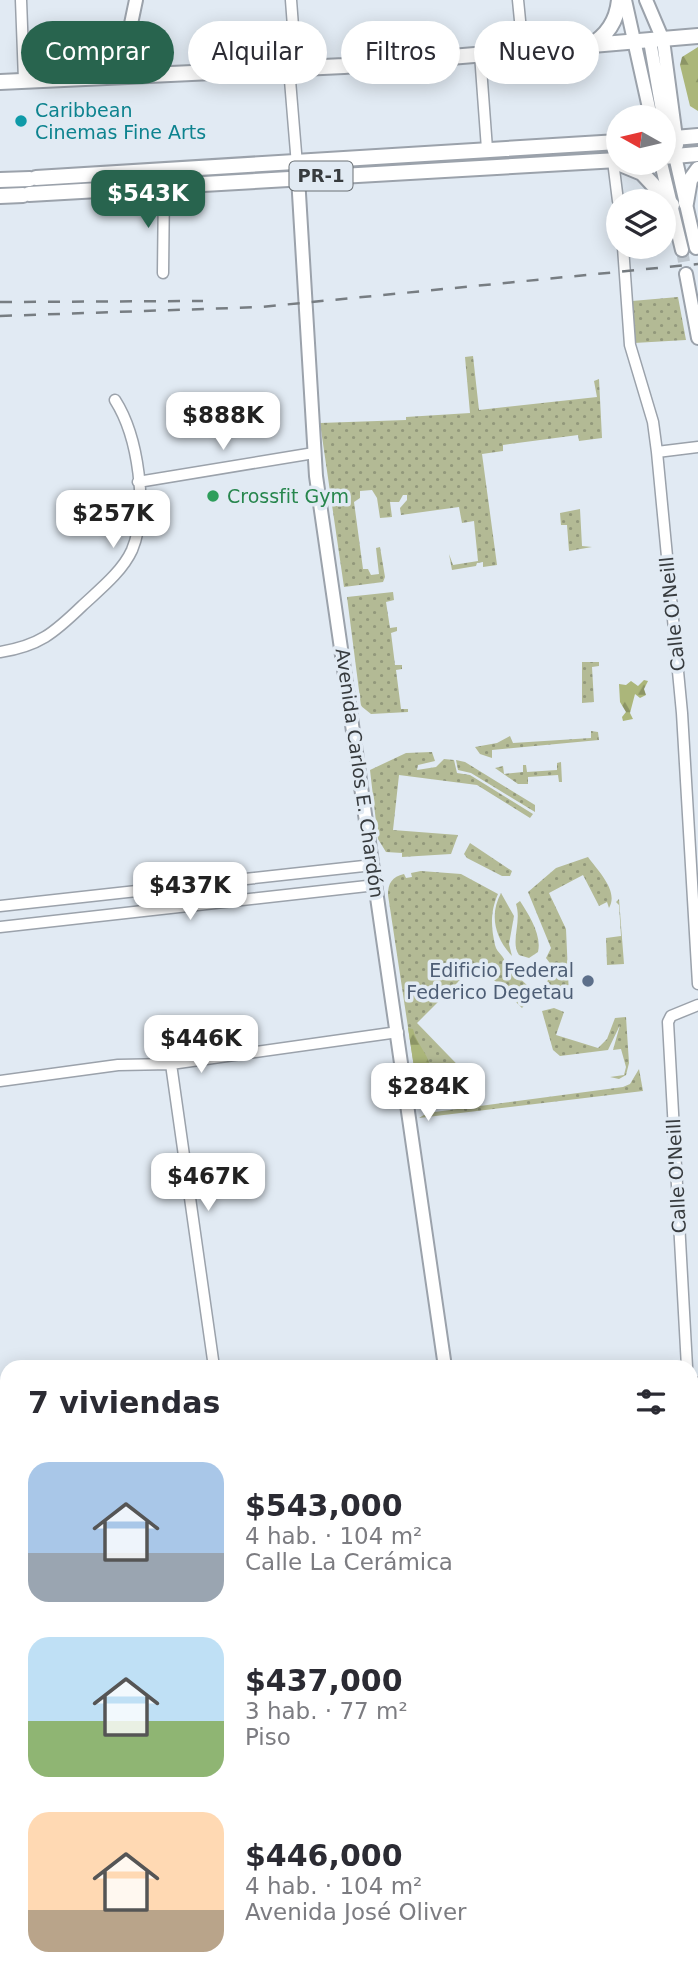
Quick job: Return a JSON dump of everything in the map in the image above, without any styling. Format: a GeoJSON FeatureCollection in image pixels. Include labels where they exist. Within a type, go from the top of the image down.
{"type":"FeatureCollection","features":[{"type":"Feature","properties":{"kind":"main road"},"geometry":{"type":"LineString","coordinates":[[599,40],[611,27],[619,0]]}},
{"type":"Feature","properties":{"kind":"main road"},"geometry":{"type":"LineString","coordinates":[[599,45],[698,36]]}},
{"type":"Feature","properties":{"kind":"main road"},"geometry":{"type":"LineString","coordinates":[[327,65],[474,54]]}},
{"type":"Feature","properties":{"kind":"main road"},"geometry":{"type":"LineString","coordinates":[[0,82],[21,80]]}},
{"type":"Feature","properties":{"kind":"main road"},"geometry":{"type":"LineString","coordinates":[[676,138],[698,136]]}},
{"type":"Feature","properties":{"kind":"main road","name":"PR-1"},"geometry":{"type":"LineString","coordinates":[[0,180],[606,143]]}},
{"type":"Feature","properties":{"kind":"main road"},"geometry":{"type":"LineString","coordinates":[[676,156],[698,154]]}},
{"type":"Feature","properties":{"kind":"main road","name":"PR-1"},"geometry":{"type":"LineString","coordinates":[[0,196],[606,162]]}},
{"type":"Feature","properties":{"kind":"main road"},"geometry":{"type":"LineString","coordinates":[[644,175],[679,204],[698,169]]}},
{"type":"Feature","properties":{"kind":"street"},"geometry":{"type":"LineString","coordinates":[[21,0],[22,21]]}},
{"type":"Feature","properties":{"kind":"street"},"geometry":{"type":"LineString","coordinates":[[132,21],[136,0]]}},
{"type":"Feature","properties":{"kind":"street"},"geometry":{"type":"LineString","coordinates":[[291,0],[293,21]]}},
{"type":"Feature","properties":{"kind":"street"},"geometry":{"type":"LineString","coordinates":[[518,0],[520,21]]}},
{"type":"Feature","properties":{"kind":"street"},"geometry":{"type":"LineString","coordinates":[[625,0],[650,41],[663,105]]}},
{"type":"Feature","properties":{"kind":"street"},"geometry":{"type":"LineString","coordinates":[[646,0],[650,41],[651,105]]}},
{"type":"Feature","properties":{"kind":"street"},"geometry":{"type":"LineString","coordinates":[[290,84],[298,177]]}},
{"type":"Feature","properties":{"kind":"street"},"geometry":{"type":"LineString","coordinates":[[482,84],[487,149]]}},
{"type":"Feature","properties":{"kind":"street"},"geometry":{"type":"LineString","coordinates":[[667,175],[696,248]]}},
{"type":"Feature","properties":{"kind":"street"},"geometry":{"type":"LineString","coordinates":[[673,175],[679,204],[682,250]]}},
{"type":"Feature","properties":{"kind":"street","name":"Avenida Carlos E. Chardón"},"geometry":{"type":"LineString","coordinates":[[298,177],[314,453],[444,1360]]}},
{"type":"Feature","properties":{"kind":"street"},"geometry":{"type":"LineString","coordinates":[[163,273],[164,186]]}},
{"type":"Feature","properties":{"kind":"street","name":"Calle O'Neill"},"geometry":{"type":"LineString","coordinates":[[624,259],[630,345],[653,422],[657,452],[682,713],[698,984]]}},
{"type":"Feature","properties":{"kind":"street"},"geometry":{"type":"LineString","coordinates":[[686,274],[698,338]]}},
{"type":"Feature","properties":{"kind":"street"},"geometry":{"type":"LineString","coordinates":[[0,652],[30,647],[47,637],[112,577],[132,550],[138,527],[138,482],[132,431],[115,400]]}},
{"type":"Feature","properties":{"kind":"street"},"geometry":{"type":"LineString","coordinates":[[657,452],[698,447]]}},
{"type":"Feature","properties":{"kind":"street"},"geometry":{"type":"LineString","coordinates":[[138,482],[314,453]]}},
{"type":"Feature","properties":{"kind":"street"},"geometry":{"type":"LineString","coordinates":[[0,906],[373,865]]}},
{"type":"Feature","properties":{"kind":"street"},"geometry":{"type":"LineString","coordinates":[[0,927],[376,885]]}},
{"type":"Feature","properties":{"kind":"street","name":"Calle O'Neill"},"geometry":{"type":"LineString","coordinates":[[687,1360],[668,1022],[671,1016],[698,1006]]}},
{"type":"Feature","properties":{"kind":"street"},"geometry":{"type":"LineString","coordinates":[[0,1081],[118,1065],[171,1064],[398,1032]]}},
{"type":"Feature","properties":{"kind":"street"},"geometry":{"type":"LineString","coordinates":[[171,1064],[213,1360]]}},
{"type":"Feature","properties":{"kind":"green space"},"geometry":{"type":"Polygon","coordinates":[[[698,47],[698,111],[690,106],[680,65],[682,57],[698,47]]]}},
{"type":"Feature","properties":{"kind":"green space"},"geometry":{"type":"Polygon","coordinates":[[[678,297],[686,340],[634,343],[632,301],[678,297]]]}},
{"type":"Feature","properties":{"kind":"green space"},"geometry":{"type":"Polygon","coordinates":[[[473,356],[479,410],[597,397],[594,381],[599,379],[602,438],[579,441],[578,435],[503,445],[503,451],[482,454],[497,565],[483,567],[483,562],[477,563],[476,566],[452,570],[449,554],[453,565],[478,561],[474,521],[462,523],[459,507],[401,515],[400,508],[407,500],[407,495],[403,495],[399,502],[390,502],[392,517],[380,518],[377,498],[372,490],[360,491],[360,498],[354,502],[363,569],[368,569],[371,575],[379,574],[376,548],[380,547],[385,577],[383,582],[344,587],[320,423],[406,420],[406,417],[470,413],[465,357],[473,356]]]}},
{"type":"Feature","properties":{"kind":"green space"},"geometry":{"type":"Polygon","coordinates":[[[580,509],[582,546],[592,547],[569,551],[567,525],[561,525],[560,513],[580,509]]]}},
{"type":"Feature","properties":{"kind":"green space"},"geometry":{"type":"Polygon","coordinates":[[[393,592],[394,600],[386,602],[390,628],[397,627],[397,631],[391,633],[395,665],[402,665],[402,669],[396,670],[401,709],[408,709],[408,712],[371,714],[361,706],[347,597],[393,592]]]}},
{"type":"Feature","properties":{"kind":"green space"},"geometry":{"type":"Polygon","coordinates":[[[582,662],[599,662],[599,666],[592,667],[594,702],[582,703],[582,662]]]}},
{"type":"Feature","properties":{"kind":"green space"},"geometry":{"type":"Polygon","coordinates":[[[644,680],[648,681],[644,689],[646,695],[640,698],[635,694],[630,713],[633,719],[623,721],[622,717],[626,712],[620,702],[619,684],[626,685],[631,681],[638,686],[644,680]]]}},
{"type":"Feature","properties":{"kind":"green space"},"geometry":{"type":"Polygon","coordinates":[[[591,731],[598,732],[599,740],[492,750],[492,758],[480,754],[475,747],[497,743],[510,736],[513,743],[591,738],[591,731]]]}},
{"type":"Feature","properties":{"kind":"green space"},"geometry":{"type":"Polygon","coordinates":[[[432,752],[435,761],[418,765],[417,770],[436,767],[444,759],[454,760],[457,773],[470,775],[533,814],[530,818],[477,785],[399,775],[393,830],[458,835],[451,854],[402,857],[402,853],[386,852],[378,839],[370,770],[406,753],[432,752]]]}},
{"type":"Feature","properties":{"kind":"green space"},"geometry":{"type":"Polygon","coordinates":[[[456,760],[465,762],[535,805],[535,812],[471,773],[458,770],[456,760]]]}},
{"type":"Feature","properties":{"kind":"green space"},"geometry":{"type":"Polygon","coordinates":[[[561,762],[562,782],[559,782],[558,775],[528,777],[528,784],[518,784],[495,768],[503,766],[504,774],[523,772],[523,765],[526,765],[527,772],[557,770],[557,763],[561,762]]]}},
{"type":"Feature","properties":{"kind":"green space"},"geometry":{"type":"Polygon","coordinates":[[[470,843],[512,871],[510,876],[502,876],[467,858],[464,854],[470,843]]]}},
{"type":"Feature","properties":{"kind":"green space"},"geometry":{"type":"Polygon","coordinates":[[[588,857],[609,888],[609,908],[607,902],[599,906],[583,875],[549,893],[566,929],[569,996],[568,1000],[542,995],[553,967],[546,958],[551,948],[528,892],[556,868],[588,857]]]}},
{"type":"Feature","properties":{"kind":"green space"},"geometry":{"type":"Polygon","coordinates":[[[421,871],[461,874],[498,894],[492,919],[496,948],[505,964],[532,990],[529,1000],[522,1008],[477,963],[417,1023],[479,1087],[466,1088],[465,1094],[419,1100],[388,895],[390,884],[396,877],[404,874],[406,878],[412,877],[411,873],[421,871]]]}},
{"type":"Feature","properties":{"kind":"green space"},"geometry":{"type":"Polygon","coordinates":[[[501,893],[514,916],[509,944],[512,956],[501,942],[496,926],[495,910],[501,893]]]}},
{"type":"Feature","properties":{"kind":"green space"},"geometry":{"type":"Polygon","coordinates":[[[619,899],[624,964],[607,965],[606,938],[621,936],[619,905],[616,902],[619,899]]]}},
{"type":"Feature","properties":{"kind":"green space"},"geometry":{"type":"Polygon","coordinates":[[[520,901],[534,925],[538,939],[538,952],[529,958],[519,955],[516,944],[516,904],[520,901]]]}},
{"type":"Feature","properties":{"kind":"green space"},"geometry":{"type":"Polygon","coordinates":[[[554,1008],[564,1012],[556,1035],[598,1048],[607,1039],[615,1018],[626,1017],[629,1063],[626,1075],[619,1079],[610,1077],[624,1075],[626,1067],[621,1049],[613,1050],[620,1025],[608,1050],[560,1056],[553,1050],[542,1011],[554,1008]]]}},
{"type":"Feature","properties":{"kind":"green space"},"geometry":{"type":"Polygon","coordinates":[[[408,1028],[413,1029],[430,1065],[427,1069],[433,1078],[428,1088],[433,1098],[419,1100],[408,1028]]]}},
{"type":"Feature","properties":{"kind":"green space"},"geometry":{"type":"Polygon","coordinates":[[[639,1069],[643,1091],[419,1118],[427,1113],[623,1087],[630,1084],[639,1069]]]}},
{"type":"Feature","properties":{"kind":"tunnel"},"geometry":{"type":"LineString","coordinates":[[682,250],[686,274]]}},
{"type":"Feature","properties":{"kind":"railway"},"geometry":{"type":"LineString","coordinates":[[0,316],[261,307],[698,264]]}},
{"type":"Feature","properties":{"kind":"railway"},"geometry":{"type":"LineString","coordinates":[[0,302],[203,301]]}},
{"type":"Feature","properties":{"kind":"place","name":"Caribbean Cinemas Fine Arts"},"geometry":{"type":"Point","coordinates":[21,121]}},
{"type":"Feature","properties":{"kind":"place","name":"Crossfit Gym"},"geometry":{"type":"Point","coordinates":[213,496]}},
{"type":"Feature","properties":{"kind":"place","name":"Edificio Federal Federico Degetau"},"geometry":{"type":"Point","coordinates":[588,981]}}]}
